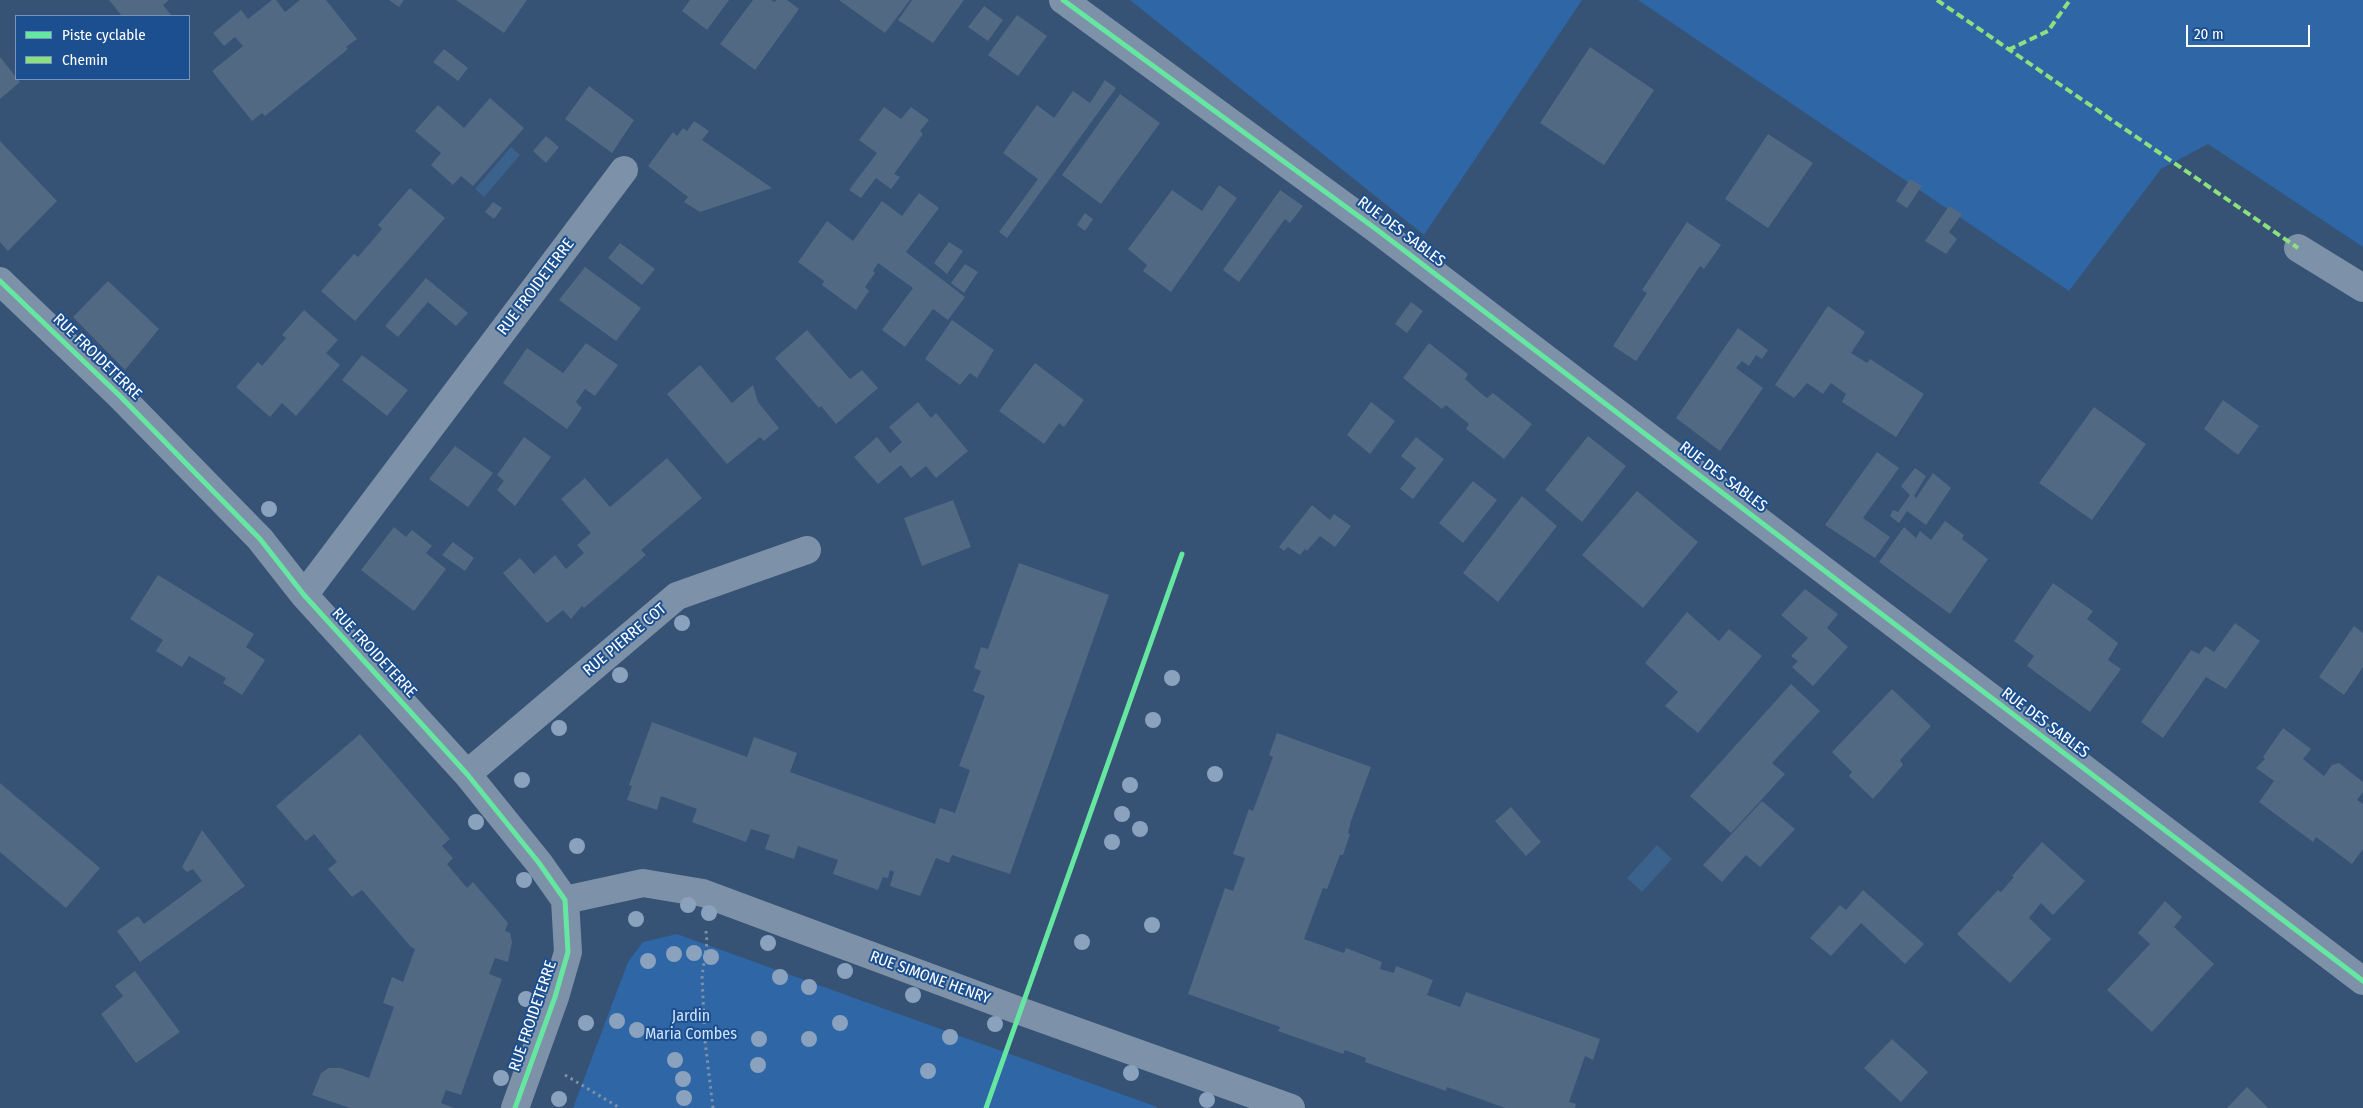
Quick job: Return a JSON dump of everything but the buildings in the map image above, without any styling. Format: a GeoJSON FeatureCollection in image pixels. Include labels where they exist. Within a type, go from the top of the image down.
{"type":"FeatureCollection","features":[{"type":"Feature","properties":{"kind":"street","name":"RUE DES SABLES"},"geometry":{"type":"LineString","coordinates":[[1064,0],[1376,229],[2363,981]]}},
{"type":"Feature","properties":{"kind":"street","name":"RUE FROIDETERRE"},"geometry":{"type":"LineString","coordinates":[[304,595],[624,170]]}},
{"type":"Feature","properties":{"kind":"street"},"geometry":{"type":"LineString","coordinates":[[2298,248],[2363,288]]}},
{"type":"Feature","properties":{"kind":"street","name":"RUE FROIDETERRE"},"geometry":{"type":"LineString","coordinates":[[0,281],[120,396],[260,539],[304,595],[467,774],[539,863],[565,900],[568,952],[555,997],[515,1108]]}},
{"type":"Feature","properties":{"kind":"street","name":"RUE PIERRE COT"},"geometry":{"type":"LineString","coordinates":[[467,774],[677,596],[807,550]]}},
{"type":"Feature","properties":{"kind":"street","name":"RUE SIMONE HENRY"},"geometry":{"type":"LineString","coordinates":[[565,900],[643,883],[703,893],[1020,1011],[1291,1108]]}},
{"type":"Feature","properties":{"kind":"path"},"geometry":{"type":"LineString","coordinates":[[703,893],[707,942],[702,976],[705,1041],[713,1108]]}},
{"type":"Feature","properties":{"kind":"path"},"geometry":{"type":"LineString","coordinates":[[557,1071],[582,1083],[620,1108]]}},
{"type":"Feature","properties":{"kind":"green space"},"geometry":{"type":"Polygon","coordinates":[[[1130,0],[1582,0],[1424,235],[1130,0]]]}},
{"type":"Feature","properties":{"kind":"green space"},"geometry":{"type":"Polygon","coordinates":[[[1638,0],[2363,0],[2363,247],[2208,144],[2161,169],[2069,291],[1638,0]]]}},
{"type":"Feature","properties":{"kind":"green space","name":"Jardin Maria Combes"},"geometry":{"type":"Polygon","coordinates":[[[677,934],[1157,1108],[573,1108],[628,962],[643,942],[677,934]]]}},
{"type":"Feature","properties":{"kind":"shaded area"},"geometry":{"type":"Polygon","coordinates":[[[511,147],[520,155],[484,197],[475,189],[511,147]]]}},
{"type":"Feature","properties":{"kind":"shaded area"},"geometry":{"type":"Polygon","coordinates":[[[1657,845],[1672,859],[1642,892],[1627,878],[1657,845]]]}},
{"type":"Feature","properties":{"kind":"marked path"},"geometry":{"type":"LineString","coordinates":[[1937,0],[2298,248]]}},
{"type":"Feature","properties":{"kind":"marked path"},"geometry":{"type":"LineString","coordinates":[[2008,50],[2048,31],[2070,0]]}},
{"type":"Feature","properties":{"kind":"cycle path"},"geometry":{"type":"LineString","coordinates":[[1063,0],[1376,229],[2363,981]]}},
{"type":"Feature","properties":{"kind":"cycle path"},"geometry":{"type":"LineString","coordinates":[[0,281],[120,396],[260,539],[304,595],[467,774],[539,863],[565,900],[568,952],[555,997],[515,1108]]}},
{"type":"Feature","properties":{"kind":"cycle path"},"geometry":{"type":"LineString","coordinates":[[986,1108],[1182,554]]}}]}
